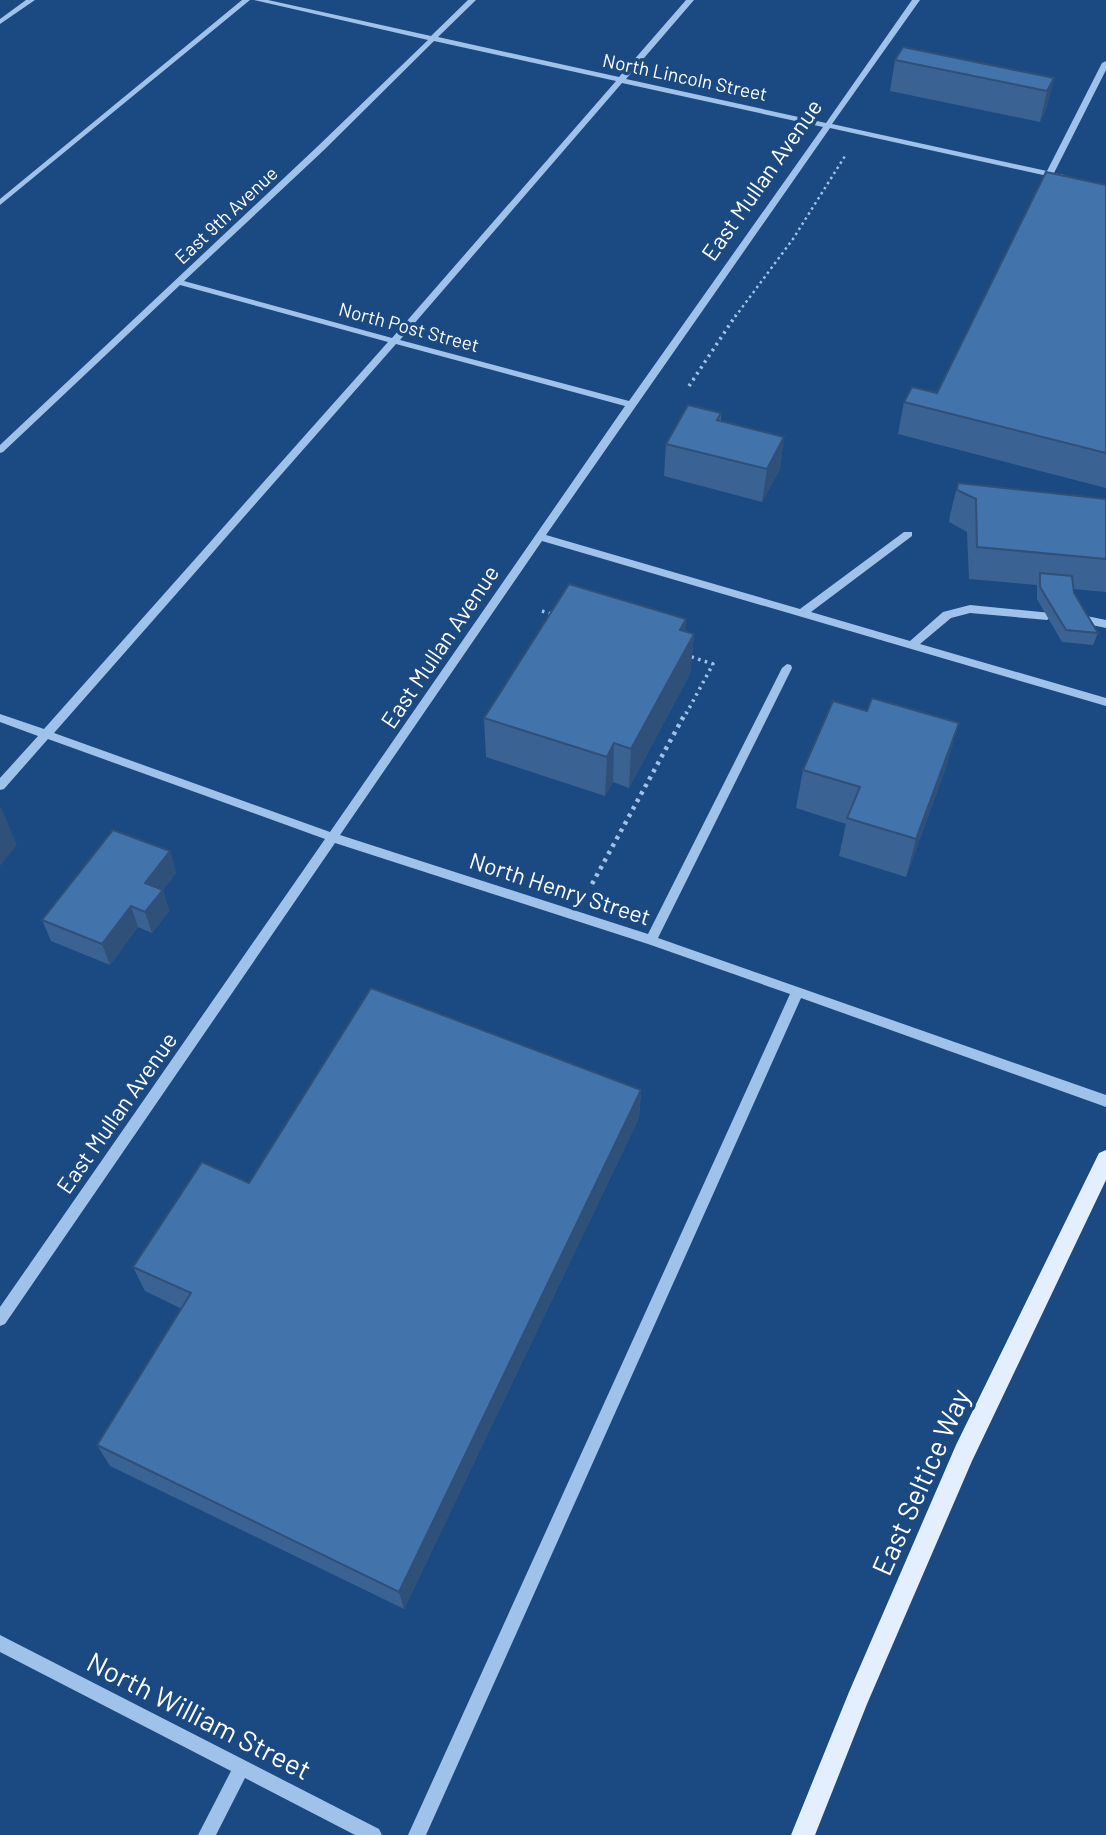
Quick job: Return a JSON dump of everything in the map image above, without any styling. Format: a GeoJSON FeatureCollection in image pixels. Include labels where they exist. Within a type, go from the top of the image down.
{"type":"FeatureCollection","features":[{"type":"Feature","properties":{"kind":"main road","name":"East Seltice Way"},"geometry":{"type":"LineString","coordinates":[[803,1835],[857,1700],[964,1453],[1106,1159]]}},
{"type":"Feature","properties":{"kind":"street"},"geometry":{"type":"LineString","coordinates":[[0,22],[31,0]]}},
{"type":"Feature","properties":{"kind":"street"},"geometry":{"type":"LineString","coordinates":[[0,203],[246,0]]}},
{"type":"Feature","properties":{"kind":"street","name":"North Lincoln Street"},"geometry":{"type":"LineString","coordinates":[[258,0],[1072,180]]}},
{"type":"Feature","properties":{"kind":"street","name":"East 9th Avenue"},"geometry":{"type":"LineString","coordinates":[[0,450],[321,148],[472,0]]}},
{"type":"Feature","properties":{"kind":"street"},"geometry":{"type":"LineString","coordinates":[[0,786],[394,341],[690,0]]}},
{"type":"Feature","properties":{"kind":"street","name":"East Mullan Avenue"},"geometry":{"type":"LineString","coordinates":[[0,1319],[826,124],[916,0]]}},
{"type":"Feature","properties":{"kind":"street"},"geometry":{"type":"LineString","coordinates":[[1049,175],[1106,63]]}},
{"type":"Feature","properties":{"kind":"street","name":"North Post Street"},"geometry":{"type":"LineString","coordinates":[[177,282],[631,405]]}},
{"type":"Feature","properties":{"kind":"street"},"geometry":{"type":"LineString","coordinates":[[801,614],[908,534]]}},
{"type":"Feature","properties":{"kind":"street"},"geometry":{"type":"LineString","coordinates":[[541,537],[1106,702]]}},
{"type":"Feature","properties":{"kind":"street"},"geometry":{"type":"LineString","coordinates":[[911,646],[947,615],[970,610],[1047,616]]}},
{"type":"Feature","properties":{"kind":"street"},"geometry":{"type":"LineString","coordinates":[[1077,618],[1106,624]]}},
{"type":"Feature","properties":{"kind":"street"},"geometry":{"type":"LineString","coordinates":[[651,940],[787,667]]}},
{"type":"Feature","properties":{"kind":"street","name":"North Henry Street"},"geometry":{"type":"LineString","coordinates":[[0,718],[334,838],[651,940],[1106,1101]]}},
{"type":"Feature","properties":{"kind":"street"},"geometry":{"type":"LineString","coordinates":[[417,1835],[797,992]]}},
{"type":"Feature","properties":{"kind":"street","name":"North William Street"},"geometry":{"type":"LineString","coordinates":[[0,1643],[373,1835]]}},
{"type":"Feature","properties":{"kind":"street"},"geometry":{"type":"LineString","coordinates":[[207,1835],[242,1767]]}},
{"type":"Feature","properties":{"kind":"path"},"geometry":{"type":"LineString","coordinates":[[689,386],[752,290],[793,239],[845,156]]}},
{"type":"Feature","properties":{"kind":"path"},"geometry":{"type":"LineString","coordinates":[[542,611],[555,615]]}},
{"type":"Feature","properties":{"kind":"path"},"geometry":{"type":"LineString","coordinates":[[592,884],[713,664],[673,652]]}},
{"type":"Feature","properties":{"kind":"building"},"geometry":{"type":"Polygon","coordinates":[[[903,47],[1054,78],[1047,91],[895,60],[903,47]]]}},
{"type":"Feature","properties":{"kind":"building"},"geometry":{"type":"Polygon","coordinates":[[[1046,172],[1106,185],[1106,453],[904,402],[912,387],[937,393],[1046,172]]]}},
{"type":"Feature","properties":{"kind":"building"},"geometry":{"type":"Polygon","coordinates":[[[688,405],[721,413],[717,420],[784,437],[767,469],[666,444],[688,405]]]}},
{"type":"Feature","properties":{"kind":"building"},"geometry":{"type":"Polygon","coordinates":[[[958,483],[1106,499],[1106,559],[977,547],[976,499],[957,490],[958,483]]]}},
{"type":"Feature","properties":{"kind":"building"},"geometry":{"type":"Polygon","coordinates":[[[1040,573],[1072,576],[1074,593],[1098,633],[1066,630],[1040,587],[1040,573]]]}},
{"type":"Feature","properties":{"kind":"building"},"geometry":{"type":"Polygon","coordinates":[[[569,584],[686,619],[680,630],[694,634],[631,749],[614,743],[607,757],[484,718],[569,584]]]}},
{"type":"Feature","properties":{"kind":"building"},"geometry":{"type":"Polygon","coordinates":[[[872,698],[959,723],[916,839],[847,818],[860,787],[803,770],[833,701],[867,711],[872,698]]]}},
{"type":"Feature","properties":{"kind":"building"},"geometry":{"type":"Polygon","coordinates":[[[113,830],[170,851],[145,883],[163,890],[145,912],[131,906],[102,944],[42,920],[113,830]]]}},
{"type":"Feature","properties":{"kind":"building"},"geometry":{"type":"Polygon","coordinates":[[[371,988],[641,1090],[399,1592],[97,1445],[191,1293],[133,1267],[202,1162],[249,1183],[371,988]]]}}]}
